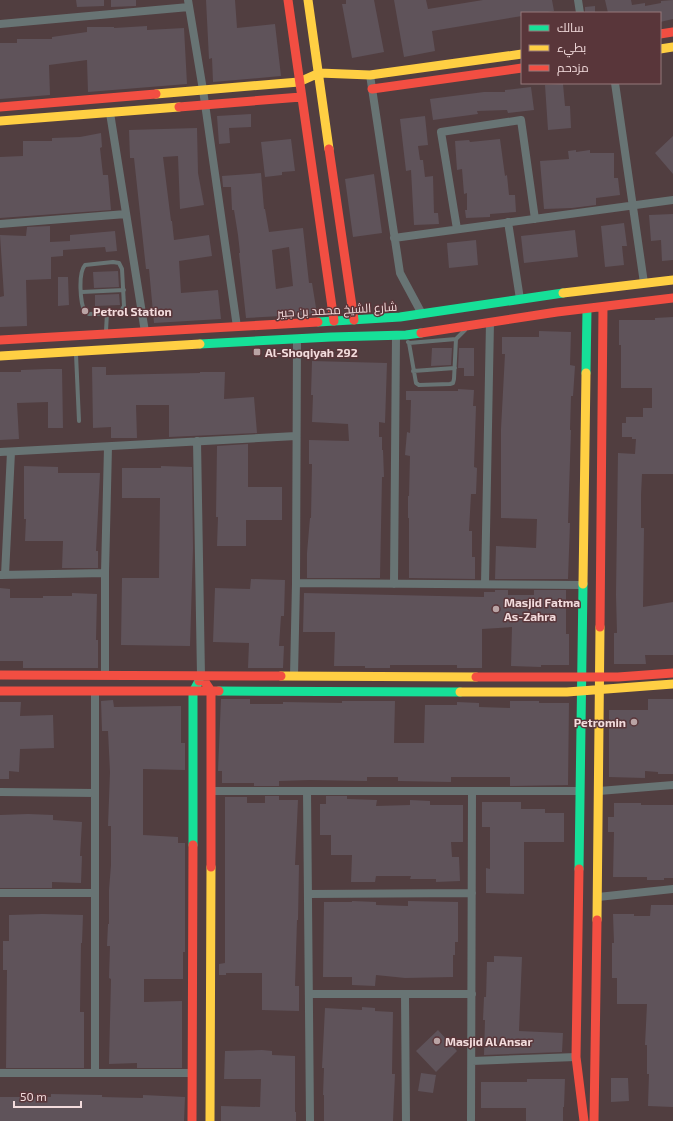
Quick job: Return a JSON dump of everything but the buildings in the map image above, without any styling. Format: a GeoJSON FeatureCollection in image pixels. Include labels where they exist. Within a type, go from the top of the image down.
{"type":"FeatureCollection","features":[{"type":"Feature","properties":{"kind":"street"},"geometry":{"type":"LineString","coordinates":[[288,0],[334,321]]}},
{"type":"Feature","properties":{"kind":"street"},"geometry":{"type":"LineString","coordinates":[[308,0],[354,320]]}},
{"type":"Feature","properties":{"kind":"street"},"geometry":{"type":"LineString","coordinates":[[578,0],[580,12]]}},
{"type":"Feature","properties":{"kind":"street"},"geometry":{"type":"LineString","coordinates":[[0,24],[188,4],[203,90],[237,327]]}},
{"type":"Feature","properties":{"kind":"street"},"geometry":{"type":"LineString","coordinates":[[661,34],[673,32]]}},
{"type":"Feature","properties":{"kind":"street"},"geometry":{"type":"LineString","coordinates":[[661,49],[673,47]]}},
{"type":"Feature","properties":{"kind":"street"},"geometry":{"type":"LineString","coordinates":[[0,106],[299,82],[319,73],[370,75],[521,54]]}},
{"type":"Feature","properties":{"kind":"street"},"geometry":{"type":"LineString","coordinates":[[372,89],[521,68]]}},
{"type":"Feature","properties":{"kind":"street"},"geometry":{"type":"LineString","coordinates":[[370,75],[400,273],[422,314]]}},
{"type":"Feature","properties":{"kind":"street"},"geometry":{"type":"LineString","coordinates":[[615,84],[644,283]]}},
{"type":"Feature","properties":{"kind":"street"},"geometry":{"type":"LineString","coordinates":[[0,122],[301,97]]}},
{"type":"Feature","properties":{"kind":"street"},"geometry":{"type":"LineString","coordinates":[[110,113],[145,332]]}},
{"type":"Feature","properties":{"kind":"street"},"geometry":{"type":"LineString","coordinates":[[458,229],[442,132],[521,120],[535,218]]}},
{"type":"Feature","properties":{"kind":"street"},"geometry":{"type":"LineString","coordinates":[[394,238],[673,200]]}},
{"type":"Feature","properties":{"kind":"street"},"geometry":{"type":"LineString","coordinates":[[0,224],[126,214]]}},
{"type":"Feature","properties":{"kind":"street"},"geometry":{"type":"LineString","coordinates":[[508,222],[520,299]]}},
{"type":"Feature","properties":{"kind":"street","name":"شارع الشيخ محمد بن جبير"},"geometry":{"type":"LineString","coordinates":[[0,340],[400,317],[520,299],[673,280]]}},
{"type":"Feature","properties":{"kind":"street"},"geometry":{"type":"LineString","coordinates":[[330,294],[339,298],[350,289]]}},
{"type":"Feature","properties":{"kind":"street"},"geometry":{"type":"LineString","coordinates":[[0,356],[297,339],[398,335],[604,306],[673,298]]}},
{"type":"Feature","properties":{"kind":"street"},"geometry":{"type":"LineString","coordinates":[[594,1121],[598,896],[604,306]]}},
{"type":"Feature","properties":{"kind":"street"},"geometry":{"type":"LineString","coordinates":[[584,1121],[576,1057],[587,309]]}},
{"type":"Feature","properties":{"kind":"street"},"geometry":{"type":"LineString","coordinates":[[586,326],[594,317],[603,321]]}},
{"type":"Feature","properties":{"kind":"street"},"geometry":{"type":"LineString","coordinates":[[485,584],[490,322]]}},
{"type":"Feature","properties":{"kind":"street"},"geometry":{"type":"LineString","coordinates":[[394,584],[398,335]]}},
{"type":"Feature","properties":{"kind":"street"},"geometry":{"type":"LineString","coordinates":[[294,676],[297,339]]}},
{"type":"Feature","properties":{"kind":"street"},"geometry":{"type":"LineString","coordinates":[[0,452],[296,436]]}},
{"type":"Feature","properties":{"kind":"street"},"geometry":{"type":"LineString","coordinates":[[192,1121],[193,692],[201,676],[197,441]]}},
{"type":"Feature","properties":{"kind":"street"},"geometry":{"type":"LineString","coordinates":[[105,675],[105,573],[108,446]]}},
{"type":"Feature","properties":{"kind":"street"},"geometry":{"type":"LineString","coordinates":[[11,452],[3,575],[105,573]]}},
{"type":"Feature","properties":{"kind":"street"},"geometry":{"type":"LineString","coordinates":[[296,583],[583,585]]}},
{"type":"Feature","properties":{"kind":"street"},"geometry":{"type":"LineString","coordinates":[[0,675],[600,677],[673,673]]}},
{"type":"Feature","properties":{"kind":"street"},"geometry":{"type":"LineString","coordinates":[[201,676],[211,691],[210,1121]]}},
{"type":"Feature","properties":{"kind":"street"},"geometry":{"type":"LineString","coordinates":[[0,691],[568,692],[673,684]]}},
{"type":"Feature","properties":{"kind":"street"},"geometry":{"type":"LineString","coordinates":[[95,692],[95,1073]]}},
{"type":"Feature","properties":{"kind":"street"},"geometry":{"type":"LineString","coordinates":[[599,791],[673,785]]}},
{"type":"Feature","properties":{"kind":"street"},"geometry":{"type":"LineString","coordinates":[[211,791],[580,791]]}},
{"type":"Feature","properties":{"kind":"street"},"geometry":{"type":"LineString","coordinates":[[307,791],[310,1121]]}},
{"type":"Feature","properties":{"kind":"street"},"geometry":{"type":"LineString","coordinates":[[472,791],[472,1121]]}},
{"type":"Feature","properties":{"kind":"street"},"geometry":{"type":"LineString","coordinates":[[0,792],[95,793]]}},
{"type":"Feature","properties":{"kind":"street"},"geometry":{"type":"LineString","coordinates":[[598,896],[673,889]]}},
{"type":"Feature","properties":{"kind":"street"},"geometry":{"type":"LineString","coordinates":[[0,893],[95,893]]}},
{"type":"Feature","properties":{"kind":"street"},"geometry":{"type":"LineString","coordinates":[[308,894],[472,893]]}},
{"type":"Feature","properties":{"kind":"street"},"geometry":{"type":"LineString","coordinates":[[309,994],[472,994]]}},
{"type":"Feature","properties":{"kind":"street"},"geometry":{"type":"LineString","coordinates":[[405,994],[406,1121]]}},
{"type":"Feature","properties":{"kind":"street"},"geometry":{"type":"LineString","coordinates":[[472,1061],[576,1057]]}},
{"type":"Feature","properties":{"kind":"street"},"geometry":{"type":"LineString","coordinates":[[0,1073],[192,1073]]}},
{"type":"Feature","properties":{"kind":"lane"},"geometry":{"type":"LineString","coordinates":[[113,262],[119,263],[122,269],[124,290],[124,306],[120,313],[89,314],[85,312],[82,307],[82,292],[81,277],[82,269],[85,265],[113,262]]}},
{"type":"Feature","properties":{"kind":"lane"},"geometry":{"type":"LineString","coordinates":[[82,292],[124,290]]}},
{"type":"Feature","properties":{"kind":"lane"},"geometry":{"type":"LineString","coordinates":[[106,334],[107,313]]}},
{"type":"Feature","properties":{"kind":"lane"},"geometry":{"type":"LineString","coordinates":[[398,335],[409,343],[456,338],[470,325]]}},
{"type":"Feature","properties":{"kind":"lane"},"geometry":{"type":"LineString","coordinates":[[409,343],[414,381],[419,385],[450,384],[454,382],[456,338]]}},
{"type":"Feature","properties":{"kind":"lane"},"geometry":{"type":"LineString","coordinates":[[76,352],[79,421]]}},
{"type":"Feature","properties":{"kind":"lane"},"geometry":{"type":"LineString","coordinates":[[413,371],[455,368]]}},
{"type":"Feature","properties":{"kind":"traffic: fast"},"geometry":{"type":"LineString","coordinates":[[318,322],[400,317],[563,293]]}},
{"type":"Feature","properties":{"kind":"traffic: fast"},"geometry":{"type":"LineString","coordinates":[[586,373],[587,309]]}},
{"type":"Feature","properties":{"kind":"traffic: fast"},"geometry":{"type":"LineString","coordinates":[[200,344],[331,337],[406,335],[421,333]]}},
{"type":"Feature","properties":{"kind":"traffic: fast"},"geometry":{"type":"LineString","coordinates":[[579,869],[583,584]]}},
{"type":"Feature","properties":{"kind":"traffic: fast"},"geometry":{"type":"LineString","coordinates":[[193,845],[193,692],[199,681]]}},
{"type":"Feature","properties":{"kind":"traffic: fast"},"geometry":{"type":"LineString","coordinates":[[219,691],[460,692]]}},
{"type":"Feature","properties":{"kind":"traffic: slow"},"geometry":{"type":"LineString","coordinates":[[308,0],[329,149]]}},
{"type":"Feature","properties":{"kind":"traffic: slow"},"geometry":{"type":"LineString","coordinates":[[661,49],[673,47]]}},
{"type":"Feature","properties":{"kind":"traffic: slow"},"geometry":{"type":"LineString","coordinates":[[156,94],[299,82],[319,73],[370,75],[521,54]]}},
{"type":"Feature","properties":{"kind":"traffic: slow"},"geometry":{"type":"LineString","coordinates":[[0,121],[179,107]]}},
{"type":"Feature","properties":{"kind":"traffic: slow"},"geometry":{"type":"LineString","coordinates":[[563,293],[673,280]]}},
{"type":"Feature","properties":{"kind":"traffic: slow"},"geometry":{"type":"LineString","coordinates":[[0,356],[200,344]]}},
{"type":"Feature","properties":{"kind":"traffic: slow"},"geometry":{"type":"LineString","coordinates":[[583,584],[586,373]]}},
{"type":"Feature","properties":{"kind":"traffic: slow"},"geometry":{"type":"LineString","coordinates":[[597,920],[600,627]]}},
{"type":"Feature","properties":{"kind":"traffic: slow"},"geometry":{"type":"LineString","coordinates":[[281,676],[476,677]]}},
{"type":"Feature","properties":{"kind":"traffic: slow"},"geometry":{"type":"LineString","coordinates":[[460,692],[567,692],[673,684]]}},
{"type":"Feature","properties":{"kind":"traffic: slow"},"geometry":{"type":"LineString","coordinates":[[210,1121],[211,867]]}},
{"type":"Feature","properties":{"kind":"traffic: jam"},"geometry":{"type":"LineString","coordinates":[[288,0],[334,321]]}},
{"type":"Feature","properties":{"kind":"traffic: jam"},"geometry":{"type":"LineString","coordinates":[[661,34],[673,32]]}},
{"type":"Feature","properties":{"kind":"traffic: jam"},"geometry":{"type":"LineString","coordinates":[[372,89],[521,68]]}},
{"type":"Feature","properties":{"kind":"traffic: jam"},"geometry":{"type":"LineString","coordinates":[[0,107],[156,94]]}},
{"type":"Feature","properties":{"kind":"traffic: jam"},"geometry":{"type":"LineString","coordinates":[[179,107],[301,97]]}},
{"type":"Feature","properties":{"kind":"traffic: jam"},"geometry":{"type":"LineString","coordinates":[[329,149],[354,320]]}},
{"type":"Feature","properties":{"kind":"traffic: jam"},"geometry":{"type":"LineString","coordinates":[[421,333],[557,312],[673,298]]}},
{"type":"Feature","properties":{"kind":"traffic: jam"},"geometry":{"type":"LineString","coordinates":[[600,627],[603,307]]}},
{"type":"Feature","properties":{"kind":"traffic: jam"},"geometry":{"type":"LineString","coordinates":[[0,340],[318,322]]}},
{"type":"Feature","properties":{"kind":"traffic: jam"},"geometry":{"type":"LineString","coordinates":[[476,677],[618,677],[673,673]]}},
{"type":"Feature","properties":{"kind":"traffic: jam"},"geometry":{"type":"LineString","coordinates":[[0,675],[281,676]]}},
{"type":"Feature","properties":{"kind":"traffic: jam"},"geometry":{"type":"LineString","coordinates":[[199,681],[201,676],[211,691],[211,867]]}},
{"type":"Feature","properties":{"kind":"traffic: jam"},"geometry":{"type":"LineString","coordinates":[[0,691],[219,691]]}},
{"type":"Feature","properties":{"kind":"traffic: jam"},"geometry":{"type":"LineString","coordinates":[[192,1121],[193,845]]}},
{"type":"Feature","properties":{"kind":"traffic: jam"},"geometry":{"type":"LineString","coordinates":[[579,869],[576,1057],[584,1121]]}},
{"type":"Feature","properties":{"kind":"traffic: jam"},"geometry":{"type":"LineString","coordinates":[[594,1121],[597,920]]}},
{"type":"Feature","properties":{"kind":"place","name":"Petrol Station"},"geometry":{"type":"Point","coordinates":[85,311]}},
{"type":"Feature","properties":{"kind":"place","name":"Al-Shoqiyah 292"},"geometry":{"type":"Point","coordinates":[257,352]}},
{"type":"Feature","properties":{"kind":"place","name":"Masjid Fatma As-Zahra"},"geometry":{"type":"Point","coordinates":[496,609]}},
{"type":"Feature","properties":{"kind":"place","name":"Petromin"},"geometry":{"type":"Point","coordinates":[634,722]}},
{"type":"Feature","properties":{"kind":"place","name":"Masjid Al Ansar"},"geometry":{"type":"Point","coordinates":[437,1041]}}]}
